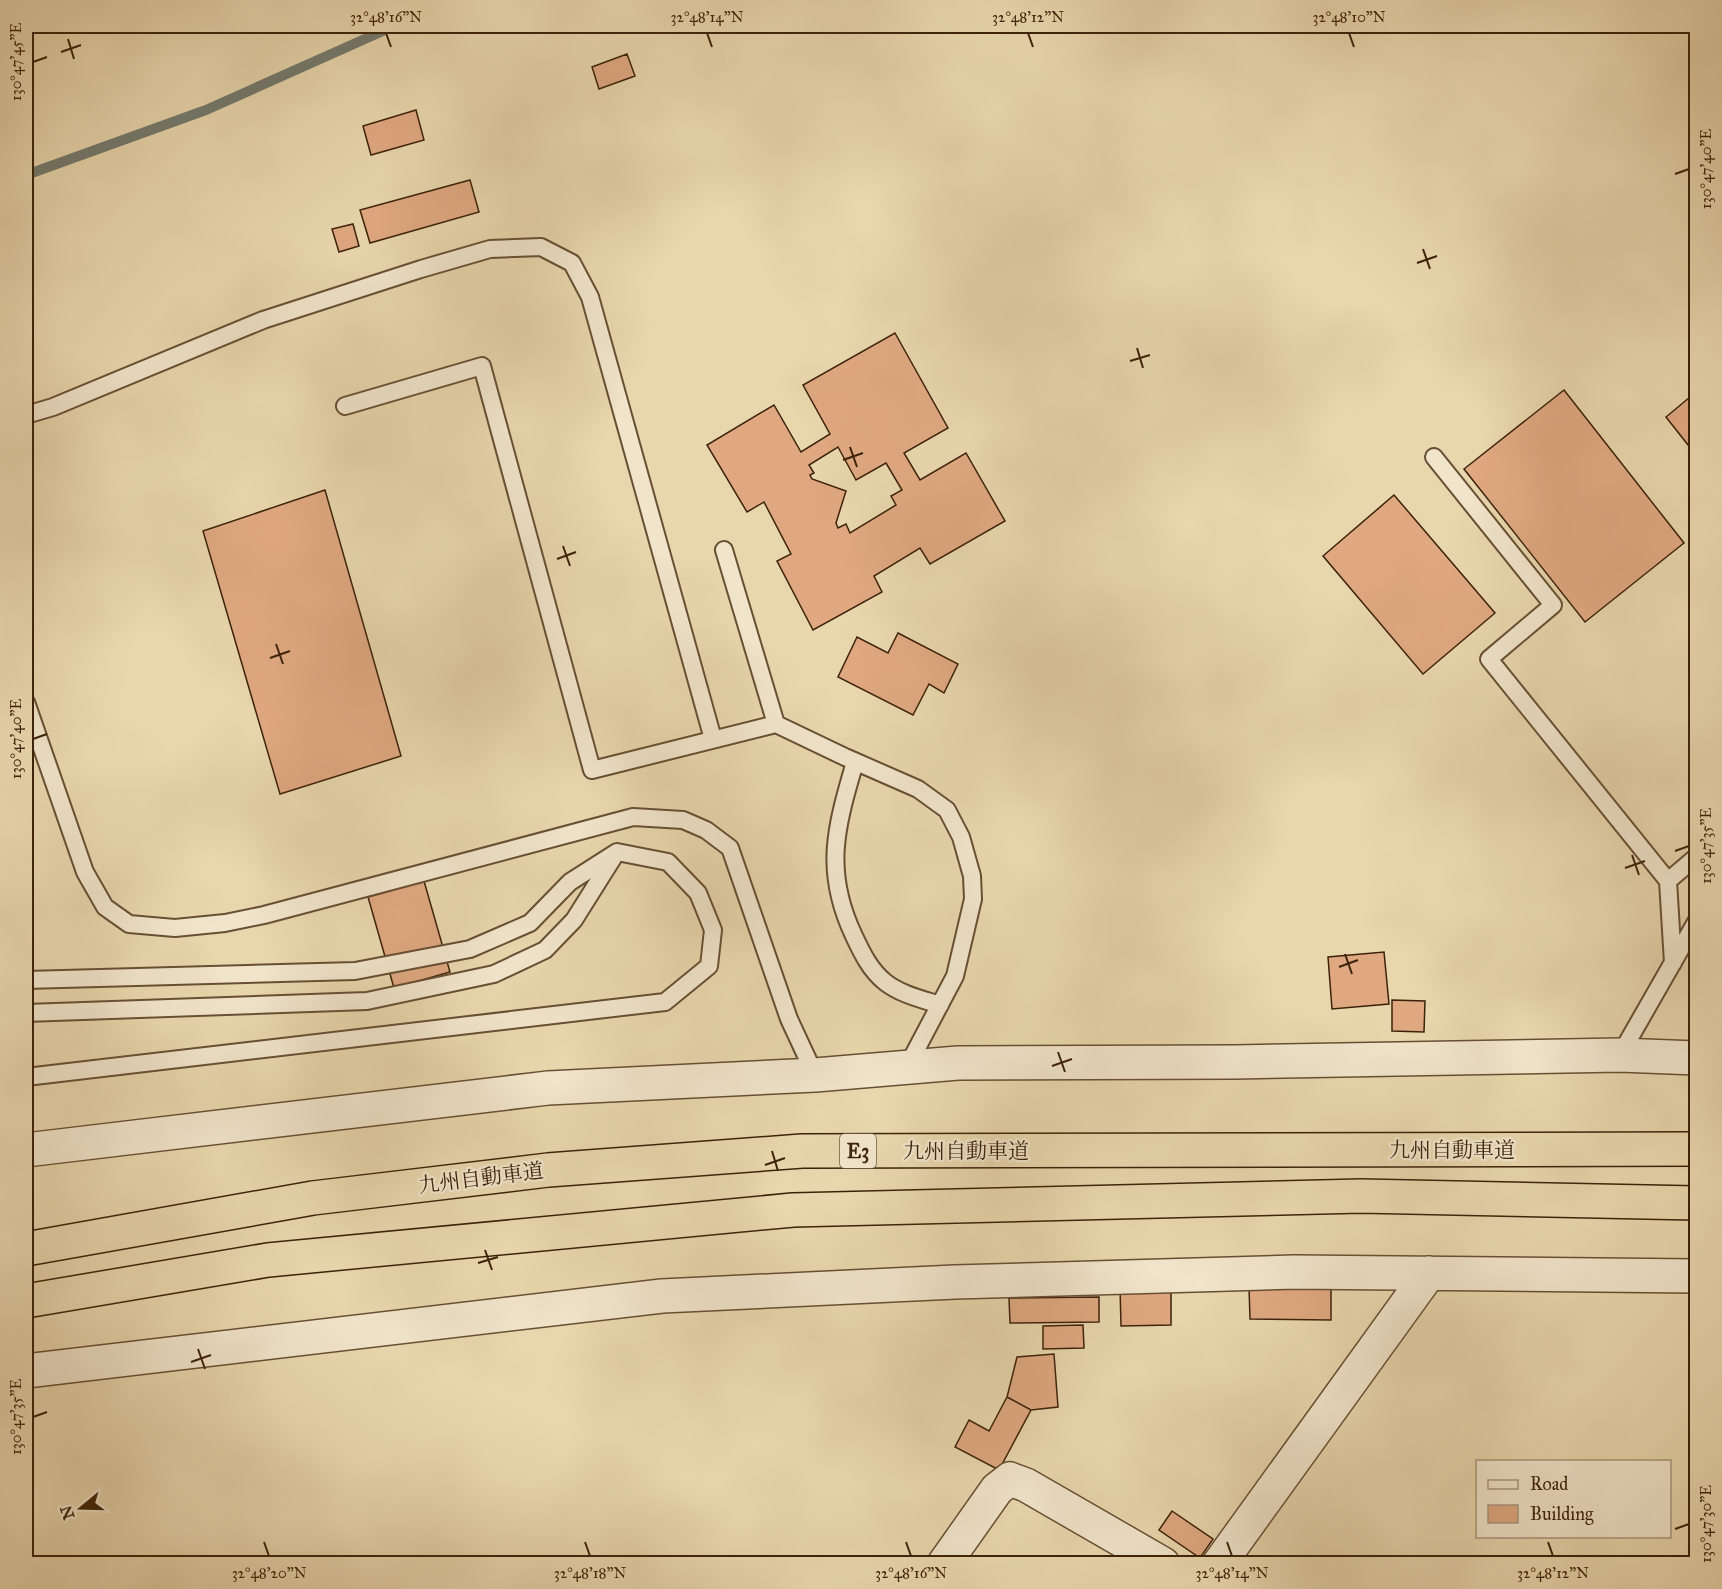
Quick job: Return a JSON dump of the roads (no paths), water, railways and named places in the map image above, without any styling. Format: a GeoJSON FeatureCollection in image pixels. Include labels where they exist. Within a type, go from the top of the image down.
{"type":"FeatureCollection","features":[{"type":"Feature","properties":{"kind":"highway","name":"九州自動車道"},"geometry":{"type":"LineString","coordinates":[[26,1249],[313,1198],[548,1170],[802,1151],[1696,1149]]}},
{"type":"Feature","properties":{"kind":"highway"},"geometry":{"type":"LineString","coordinates":[[26,1301],[268,1260],[793,1210],[1361,1196],[1696,1203]]}},
{"type":"Feature","properties":{"kind":"street"},"geometry":{"type":"LineString","coordinates":[[26,1150],[548,1088],[815,1076],[957,1064],[1620,1055],[1696,1058]]}},
{"type":"Feature","properties":{"kind":"street"},"geometry":{"type":"LineString","coordinates":[[26,1371],[662,1296],[979,1281],[1294,1272],[1696,1276]]}},
{"type":"Feature","properties":{"kind":"street"},"geometry":{"type":"LineString","coordinates":[[1219,1563],[1429,1273]]}},
{"type":"Feature","properties":{"kind":"street"},"geometry":{"type":"LineString","coordinates":[[944,1563],[997,1489],[1010,1479],[1026,1485],[1163,1563]]}},
{"type":"Feature","properties":{"kind":"lane"},"geometry":{"type":"LineString","coordinates":[[26,415],[53,407],[263,320],[490,249],[541,247],[572,263],[590,297],[714,739]]}},
{"type":"Feature","properties":{"kind":"lane"},"geometry":{"type":"LineString","coordinates":[[345,406],[482,366],[592,770],[776,724],[918,789],[947,810],[961,837],[972,876],[973,899],[955,976],[907,1067]]}},
{"type":"Feature","properties":{"kind":"lane"},"geometry":{"type":"LineString","coordinates":[[1434,457],[1553,605],[1490,659],[1668,881],[1673,963]]}},
{"type":"Feature","properties":{"kind":"lane"},"geometry":{"type":"LineString","coordinates":[[724,550],[776,724]]}},
{"type":"Feature","properties":{"kind":"lane"},"geometry":{"type":"LineString","coordinates":[[26,702],[86,872],[105,908],[129,924],[175,928],[225,923],[264,915],[633,817],[683,820],[699,827],[730,848],[789,1019],[815,1076]]}},
{"type":"Feature","properties":{"kind":"lane"},"geometry":{"type":"LineString","coordinates":[[855,762],[838,823],[834,862],[840,897],[851,929],[866,962],[885,982],[910,995],[940,1005]]}},
{"type":"Feature","properties":{"kind":"lane"},"geometry":{"type":"LineString","coordinates":[[26,1013],[367,1001],[494,974],[545,950],[574,920],[617,852]]}},
{"type":"Feature","properties":{"kind":"lane"},"geometry":{"type":"LineString","coordinates":[[26,980],[355,971],[470,948],[530,923],[570,882],[617,852],[668,862],[698,893],[714,930],[709,966],[665,1002],[26,1077]]}},
{"type":"Feature","properties":{"kind":"lane"},"geometry":{"type":"LineString","coordinates":[[1668,881],[1696,857]]}},
{"type":"Feature","properties":{"kind":"lane"},"geometry":{"type":"LineString","coordinates":[[1620,1055],[1696,922]]}},
{"type":"Feature","properties":{"kind":"waterway"},"geometry":{"type":"LineString","coordinates":[[26,175],[206,110],[394,26]]}}]}
